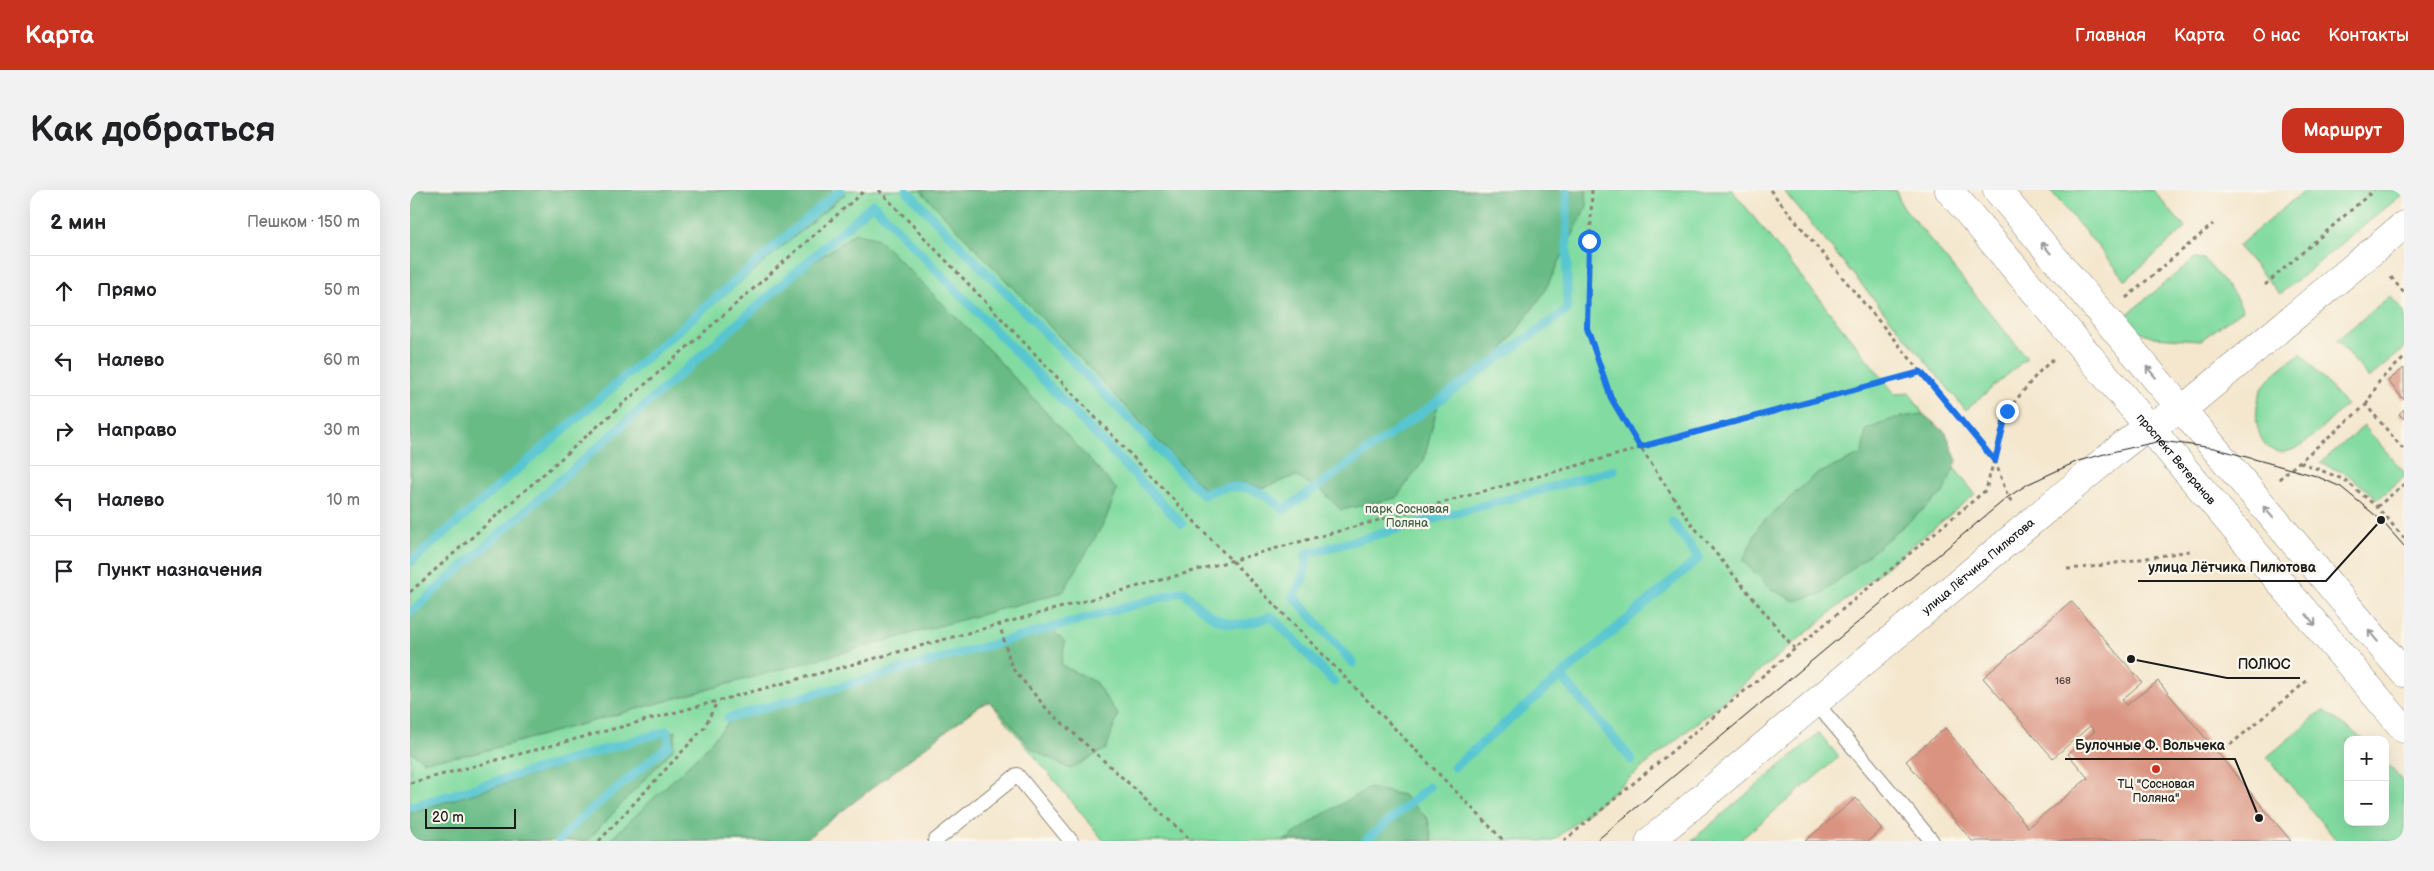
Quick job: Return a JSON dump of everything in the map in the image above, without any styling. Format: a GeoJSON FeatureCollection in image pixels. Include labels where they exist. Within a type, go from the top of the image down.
{"type":"FeatureCollection","features":[{"type":"Feature","properties":{"kind":"main road","name":"проспект Ветеранов"},"geometry":{"type":"LineString","coordinates":[[1948,190],[2404,729]]}},
{"type":"Feature","properties":{"kind":"main road"},"geometry":{"type":"LineString","coordinates":[[1997,190],[2404,673]]}},
{"type":"Feature","properties":{"kind":"main road","name":"улица Лётчика Пилютова"},"geometry":{"type":"LineString","coordinates":[[1650,841],[2148,426],[2182,410],[2404,225]]}},
{"type":"Feature","properties":{"kind":"lane"},"geometry":{"type":"LineString","coordinates":[[1816,703],[1927,839]]}},
{"type":"Feature","properties":{"kind":"lane"},"geometry":{"type":"LineString","coordinates":[[935,841],[1017,774],[1071,841]]}},
{"type":"Feature","properties":{"kind":"path"},"geometry":{"type":"LineString","coordinates":[[410,592],[865,190]]}},
{"type":"Feature","properties":{"kind":"path"},"geometry":{"type":"LineString","coordinates":[[879,190],[1230,559],[1504,841]]}},
{"type":"Feature","properties":{"kind":"path"},"geometry":{"type":"LineString","coordinates":[[1592,190],[1587,328],[1611,398],[1640,447],[1690,522],[1794,648]]}},
{"type":"Feature","properties":{"kind":"path"},"geometry":{"type":"LineString","coordinates":[[1770,190],[1995,461],[2008,497]]}},
{"type":"Feature","properties":{"kind":"path"},"geometry":{"type":"LineString","coordinates":[[2265,285],[2374,190]]}},
{"type":"Feature","properties":{"kind":"path"},"geometry":{"type":"LineString","coordinates":[[2391,277],[2404,293]]}},
{"type":"Feature","properties":{"kind":"path"},"geometry":{"type":"LineString","coordinates":[[2273,484],[2366,406],[2380,380],[2404,358]]}},
{"type":"Feature","properties":{"kind":"path"},"geometry":{"type":"LineString","coordinates":[[410,784],[717,702],[1230,559],[1921,372]]}},
{"type":"Feature","properties":{"kind":"path"},"geometry":{"type":"LineString","coordinates":[[1564,841],[1986,490],[2007,411],[2038,373]]}},
{"type":"Feature","properties":{"kind":"path"},"geometry":{"type":"LineString","coordinates":[[2366,406],[2404,450]]}},
{"type":"Feature","properties":{"kind":"path"},"geometry":{"type":"LineString","coordinates":[[2300,462],[2346,480],[2377,508],[2404,538]]}},
{"type":"Feature","properties":{"kind":"path"},"geometry":{"type":"LineString","coordinates":[[2377,508],[2404,484]]}},
{"type":"Feature","properties":{"kind":"path"},"geometry":{"type":"LineString","coordinates":[[2067,569],[2190,551]]}},
{"type":"Feature","properties":{"kind":"path"},"geometry":{"type":"LineString","coordinates":[[999,623],[1012,668],[1047,709],[1192,841]]}},
{"type":"Feature","properties":{"kind":"path"},"geometry":{"type":"LineString","coordinates":[[2224,750],[2308,680]]}},
{"type":"Feature","properties":{"kind":"path"},"geometry":{"type":"LineString","coordinates":[[598,841],[680,756],[704,728],[717,702]]}},
{"type":"Feature","properties":{"kind":"green space","name":"парк Сосновая Поляна"},"geometry":{"type":"Polygon","coordinates":[[[410,190],[1732,190],[1895,394],[1910,393],[1923,414],[1913,416],[1975,494],[1553,841],[1104,841],[976,685],[771,841],[410,841],[410,190]]]}},
{"type":"Feature","properties":{"kind":"green space"},"geometry":{"type":"Polygon","coordinates":[[[410,190],[841,190],[845,194],[410,560],[410,190]]]}},
{"type":"Feature","properties":{"kind":"green space"},"geometry":{"type":"Polygon","coordinates":[[[920,190],[1586,190],[1587,206],[1543,294],[1494,362],[1440,396],[1424,460],[1396,498],[1341,510],[1321,490],[1295,476],[1263,488],[1245,483],[1227,483],[1205,490],[920,190]]]}},
{"type":"Feature","properties":{"kind":"green space"},"geometry":{"type":"Polygon","coordinates":[[[1783,190],[1896,190],[1901,204],[2027,358],[1966,410],[1783,190]]]}},
{"type":"Feature","properties":{"kind":"green space"},"geometry":{"type":"Polygon","coordinates":[[[2050,190],[2153,190],[2185,228],[2126,280],[2050,190]]]}},
{"type":"Feature","properties":{"kind":"green space"},"geometry":{"type":"Polygon","coordinates":[[[2305,190],[2404,190],[2404,193],[2280,294],[2238,246],[2305,190]]]}},
{"type":"Feature","properties":{"kind":"green space"},"geometry":{"type":"Polygon","coordinates":[[[855,233],[878,239],[988,349],[1117,490],[1105,521],[1063,592],[473,754],[424,761],[410,751],[410,617],[812,263],[855,233]]]}},
{"type":"Feature","properties":{"kind":"green space"},"geometry":{"type":"Polygon","coordinates":[[[2195,258],[2204,259],[2234,294],[2243,310],[2201,340],[2154,337],[2136,330],[2124,317],[2195,258]]]}},
{"type":"Feature","properties":{"kind":"green space"},"geometry":{"type":"Polygon","coordinates":[[[2390,296],[2404,312],[2404,349],[2369,378],[2337,340],[2390,296]]]}},
{"type":"Feature","properties":{"kind":"green space"},"geometry":{"type":"Polygon","coordinates":[[[2301,353],[2346,405],[2304,444],[2289,451],[2277,452],[2268,447],[2262,440],[2258,429],[2257,406],[2264,386],[2271,377],[2301,353]]]}},
{"type":"Feature","properties":{"kind":"green space"},"geometry":{"type":"Polygon","coordinates":[[[1923,414],[1946,433],[1957,461],[1943,493],[1823,593],[1795,601],[1771,589],[1743,561],[1759,526],[1815,475],[1862,454],[1866,430],[1895,418],[1923,414]]]}},
{"type":"Feature","properties":{"kind":"green space"},"geometry":{"type":"Polygon","coordinates":[[[2364,426],[2404,472],[2404,477],[2378,499],[2347,474],[2320,463],[2364,426]]]}},
{"type":"Feature","properties":{"kind":"green space"},"geometry":{"type":"Polygon","coordinates":[[[1053,630],[1065,642],[1061,665],[1095,682],[1118,715],[1106,749],[1070,769],[1032,749],[1000,711],[989,702],[976,708],[806,839],[781,841],[609,841],[702,752],[729,722],[772,703],[1053,630]]]}},
{"type":"Feature","properties":{"kind":"green space"},"geometry":{"type":"Polygon","coordinates":[[[2323,710],[2359,736],[2344,736],[2344,826],[2389,826],[2389,766],[2404,783],[2404,841],[2337,841],[2267,757],[2323,710]]]}},
{"type":"Feature","properties":{"kind":"green space"},"geometry":{"type":"Polygon","coordinates":[[[676,731],[673,749],[587,841],[410,841],[410,813],[676,731]]]}},
{"type":"Feature","properties":{"kind":"green space"},"geometry":{"type":"Polygon","coordinates":[[[1819,733],[1839,757],[1739,841],[1691,841],[1819,733]]]}},
{"type":"Feature","properties":{"kind":"green space"},"geometry":{"type":"Polygon","coordinates":[[[1369,788],[1403,795],[1428,819],[1432,841],[1284,841],[1320,816],[1369,788]]]}},
{"type":"Feature","properties":{"kind":"building"},"geometry":{"type":"Polygon","coordinates":[[[2404,368],[2404,400],[2388,381],[2404,368]]]}},
{"type":"Feature","properties":{"kind":"building"},"geometry":{"type":"Polygon","coordinates":[[[2404,409],[2404,419],[2399,414],[2404,409]]]}},
{"type":"Feature","properties":{"kind":"building","name":"ТЦ \"Сосновая Поляна\""},"geometry":{"type":"Polygon","coordinates":[[[2071,601],[2142,682],[2122,700],[2126,705],[2158,681],[2291,841],[1972,841],[1906,761],[1945,728],[2028,827],[2088,778],[2068,754],[2095,731],[2090,726],[2053,758],[1983,678],[2071,601]]]}},
{"type":"Feature","properties":{"kind":"building"},"geometry":{"type":"Polygon","coordinates":[[[1856,798],[1882,829],[1868,841],[1805,841],[1856,798]]]}},
{"type":"Feature","properties":{"kind":"waterway"},"geometry":{"type":"LineString","coordinates":[[410,563],[840,190]]}},
{"type":"Feature","properties":{"kind":"waterway"},"geometry":{"type":"LineString","coordinates":[[906,190],[1203,495],[1225,487],[1246,488],[1266,496],[1284,510],[1567,310],[1567,190]]}},
{"type":"Feature","properties":{"kind":"waterway"},"geometry":{"type":"LineString","coordinates":[[410,613],[873,204],[1182,524]]}},
{"type":"Feature","properties":{"kind":"waterway"},"geometry":{"type":"LineString","coordinates":[[1353,663],[1293,596],[1304,576],[1306,554],[1614,470]]}},
{"type":"Feature","properties":{"kind":"waterway"},"geometry":{"type":"LineString","coordinates":[[1454,767],[1699,558],[1672,522]]}},
{"type":"Feature","properties":{"kind":"waterway"},"geometry":{"type":"LineString","coordinates":[[728,718],[1184,591],[1203,610],[1222,622],[1244,624],[1271,616],[1334,682]]}},
{"type":"Feature","properties":{"kind":"waterway"},"geometry":{"type":"LineString","coordinates":[[1561,676],[1632,760]]}},
{"type":"Feature","properties":{"kind":"waterway"},"geometry":{"type":"LineString","coordinates":[[410,807],[667,731],[669,745],[582,817],[559,841]]}},
{"type":"Feature","properties":{"kind":"waterway"},"geometry":{"type":"LineString","coordinates":[[1365,841],[1429,787]]}},
{"type":"Feature","properties":{"kind":"tram line"},"geometry":{"type":"LineString","coordinates":[[1596,841],[2008,497],[2028,484],[2078,461],[2161,441],[2214,448],[2316,476],[2341,487],[2381,520],[2404,546]]}},
{"type":"Feature","properties":{"kind":"place","name":"улица Лётчика Пилютова"},"geometry":{"type":"Point","coordinates":[2381,520]}},
{"type":"Feature","properties":{"kind":"place","name":"ПОЛЮС"},"geometry":{"type":"Point","coordinates":[2131,659]}},
{"type":"Feature","properties":{"kind":"place","name":"ТЦ \"Сосновая Поляна\""},"geometry":{"type":"Point","coordinates":[2156,769]}},
{"type":"Feature","properties":{"kind":"place","name":"Булочные Ф. Вольчека"},"geometry":{"type":"Point","coordinates":[2259,818]}},
{"type":"Feature","properties":{"kind":"route"},"geometry":{"type":"LineString","coordinates":[[1589,241],[1587,328],[1611,398],[1640,447],[1921,372],[1995,461],[2007,411]]}}]}
